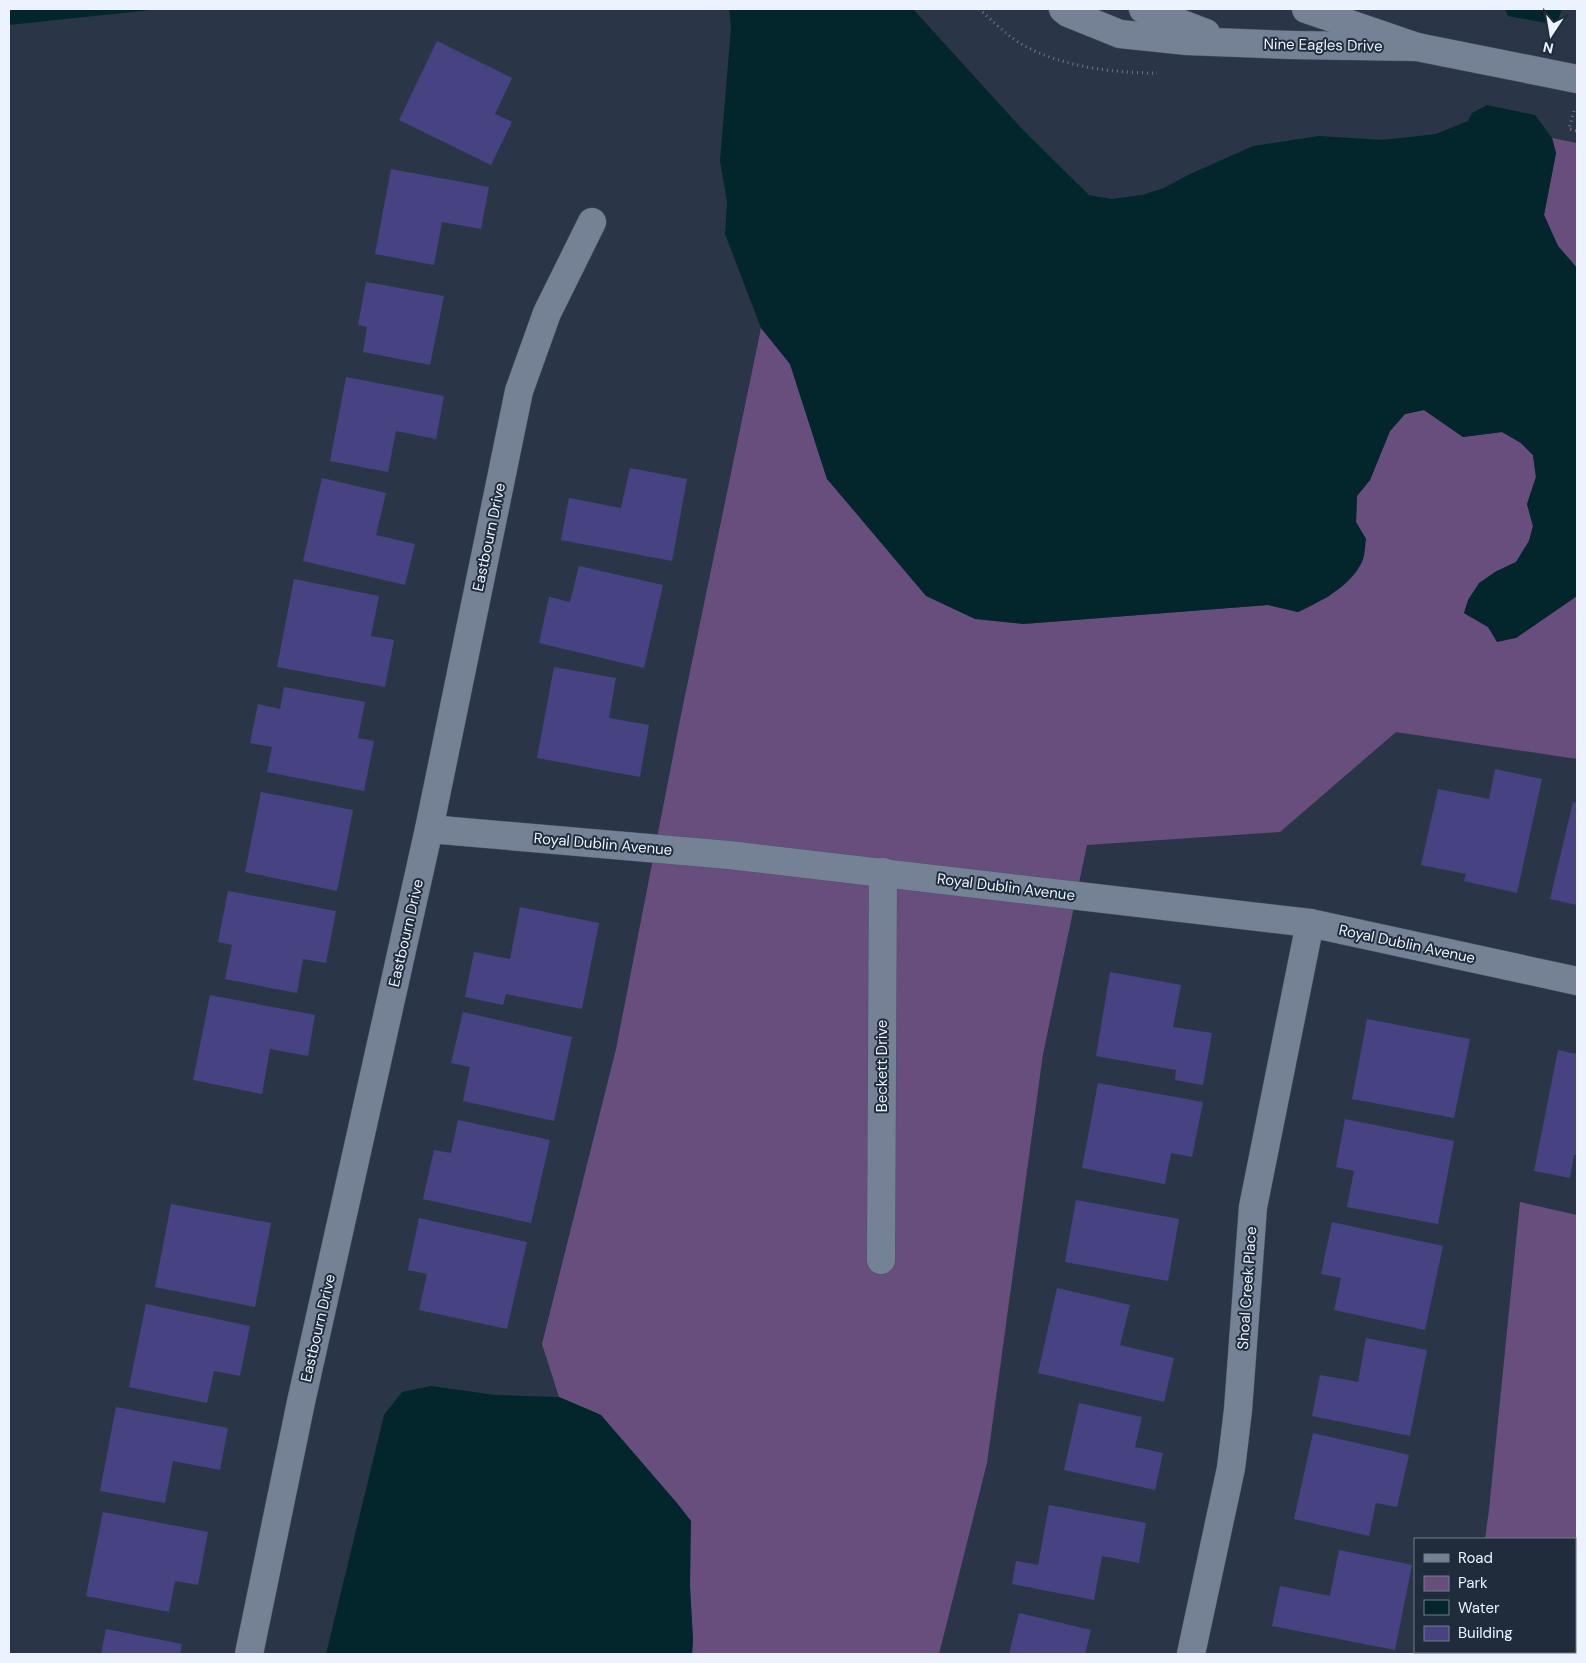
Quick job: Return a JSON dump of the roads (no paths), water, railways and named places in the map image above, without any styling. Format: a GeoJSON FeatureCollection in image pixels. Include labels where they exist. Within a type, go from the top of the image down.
{"type":"FeatureCollection","features":[{"type":"Feature","properties":{"kind":"street","name":"Nine Eagles Drive"},"geometry":{"type":"LineString","coordinates":[[1063,9],[1068,13],[1120,34],[1187,41],[1417,47]]}},
{"type":"Feature","properties":{"kind":"street","name":"Nine Eagles Drive"},"geometry":{"type":"LineString","coordinates":[[1143,9],[1228,42]]}},
{"type":"Feature","properties":{"kind":"street","name":"Nine Eagles Drive"},"geometry":{"type":"LineString","coordinates":[[1306,9],[1417,47],[1577,79]]}},
{"type":"Feature","properties":{"kind":"street","name":"Eastbourn Drive"},"geometry":{"type":"LineString","coordinates":[[249,1654],[301,1402],[429,829],[519,391],[547,313],[592,222]]}},
{"type":"Feature","properties":{"kind":"street","name":"Royal Dublin Avenue"},"geometry":{"type":"LineString","coordinates":[[429,829],[729,855],[1310,923],[1577,981]]}},
{"type":"Feature","properties":{"kind":"street","name":"Beckett Drive"},"geometry":{"type":"LineString","coordinates":[[882,1260],[883,872]]}},
{"type":"Feature","properties":{"kind":"street","name":"Shoal Creek Place"},"geometry":{"type":"LineString","coordinates":[[1191,1654],[1231,1468],[1238,1410],[1253,1207],[1310,923]]}},
{"type":"Feature","properties":{"kind":"water"},"geometry":{"type":"Polygon","coordinates":[[[9,9],[161,9],[9,25],[9,9]]]}},
{"type":"Feature","properties":{"kind":"water"},"geometry":{"type":"Polygon","coordinates":[[[729,9],[913,9],[1024,131],[1089,195],[1112,199],[1142,195],[1164,188],[1188,175],[1253,146],[1319,136],[1382,140],[1436,134],[1468,121],[1472,113],[1487,105],[1535,115],[1552,138],[1556,153],[1544,215],[1558,246],[1577,268],[1577,596],[1516,638],[1497,642],[1488,627],[1464,613],[1468,600],[1479,583],[1495,572],[1516,562],[1529,541],[1533,526],[1527,504],[1536,477],[1533,455],[1521,443],[1502,432],[1463,437],[1424,410],[1405,414],[1390,431],[1370,480],[1357,496],[1356,522],[1366,539],[1363,560],[1357,571],[1343,586],[1298,612],[1268,605],[1023,624],[975,619],[926,596],[827,479],[790,364],[761,328],[725,234],[727,202],[720,161],[731,27],[729,9]]]}},
{"type":"Feature","properties":{"kind":"water"},"geometry":{"type":"Polygon","coordinates":[[[1505,9],[1562,9],[1556,25],[1508,16],[1505,9]]]}},
{"type":"Feature","properties":{"kind":"water"},"geometry":{"type":"Polygon","coordinates":[[[431,1386],[495,1395],[559,1397],[601,1415],[691,1521],[692,1654],[326,1654],[384,1415],[402,1392],[431,1386]]]}}]}
